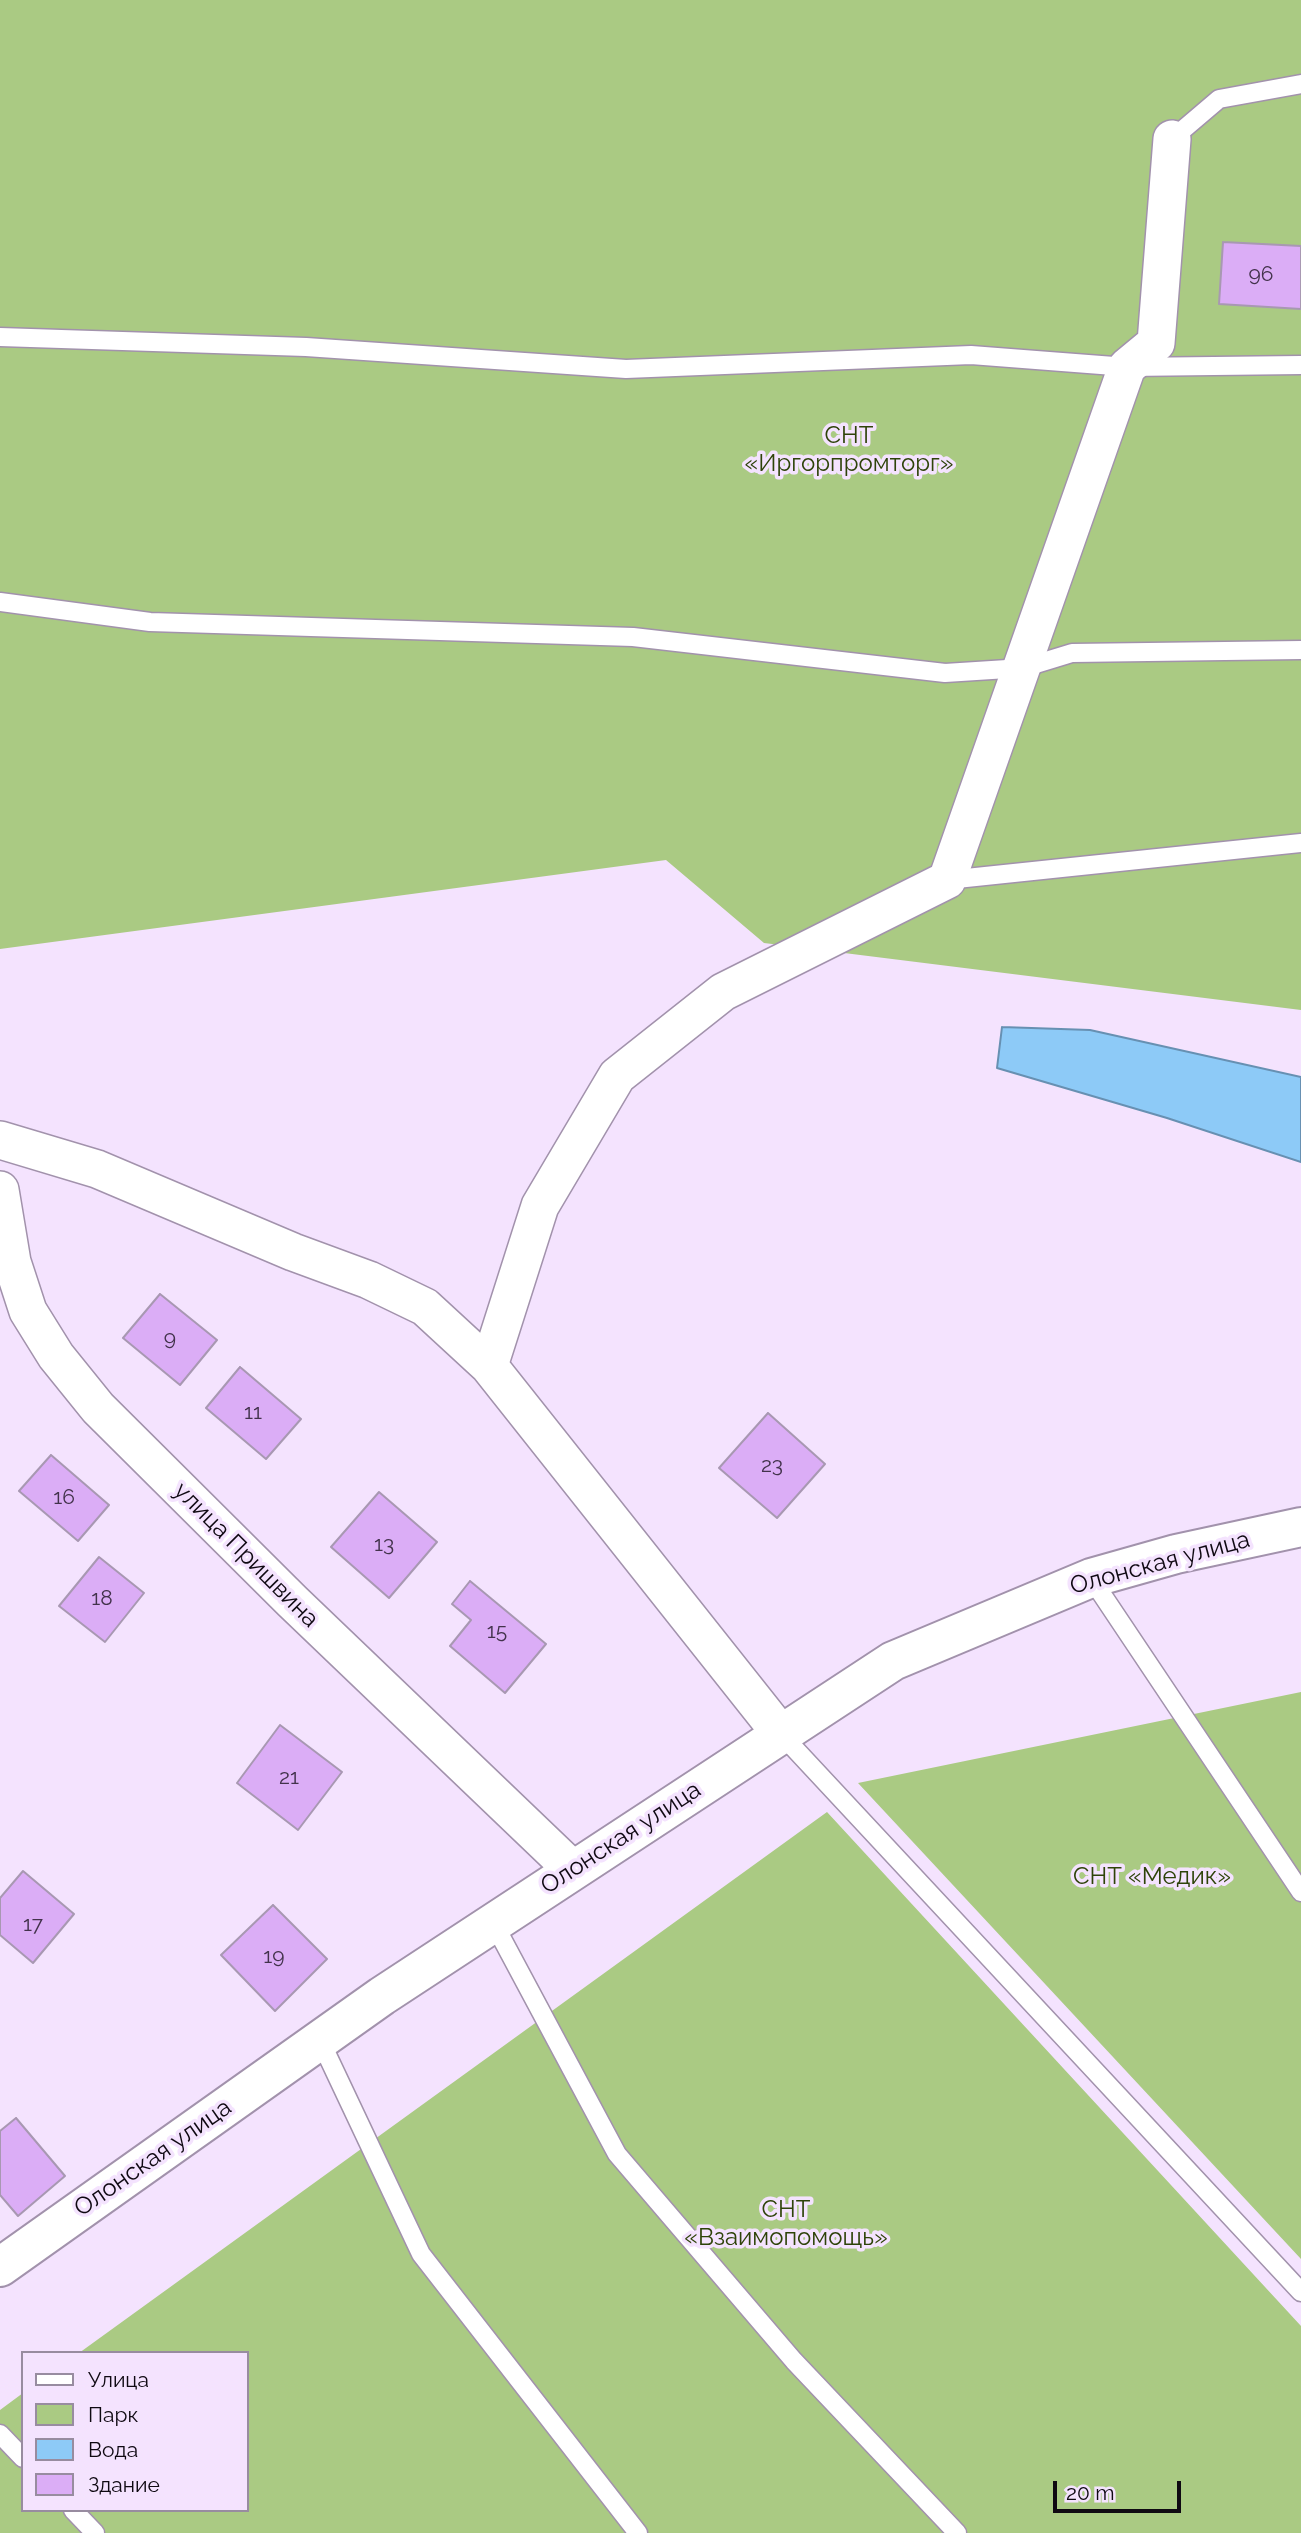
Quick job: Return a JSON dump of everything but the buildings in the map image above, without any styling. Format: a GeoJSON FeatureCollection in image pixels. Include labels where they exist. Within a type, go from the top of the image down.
{"type":"FeatureCollection","features":[{"type":"Feature","properties":{"kind":"street"},"geometry":{"type":"LineString","coordinates":[[489,1366],[540,1206],[617,1076],[723,992],[947,880],[1127,367],[1156,343],[1172,139]]}},
{"type":"Feature","properties":{"kind":"street"},"geometry":{"type":"LineString","coordinates":[[0,1140],[97,1169],[293,1252],[369,1280],[425,1307],[489,1366],[780,1734]]}},
{"type":"Feature","properties":{"kind":"street","name":"улица Пришвина"},"geometry":{"type":"LineString","coordinates":[[0,1190],[12,1262],[28,1311],[56,1356],[98,1408],[292,1601],[573,1870]]}},
{"type":"Feature","properties":{"kind":"street","name":"Олонская улица"},"geometry":{"type":"LineString","coordinates":[[0,2267],[320,2040],[494,1922],[893,1661],[1091,1578],[1176,1554],[1301,1527]]}},
{"type":"Feature","properties":{"kind":"lane"},"geometry":{"type":"LineString","coordinates":[[1172,139],[1219,99],[1301,84]]}},
{"type":"Feature","properties":{"kind":"lane"},"geometry":{"type":"LineString","coordinates":[[0,337],[306,347],[626,369],[971,355],[1127,367],[1301,365]]}},
{"type":"Feature","properties":{"kind":"lane"},"geometry":{"type":"LineString","coordinates":[[0,602],[150,622],[633,636],[945,673],[1023,668],[1072,653],[1301,650]]}},
{"type":"Feature","properties":{"kind":"lane"},"geometry":{"type":"LineString","coordinates":[[947,880],[1301,843]]}},
{"type":"Feature","properties":{"kind":"lane"},"geometry":{"type":"LineString","coordinates":[[1091,1578],[1301,1892]]}},
{"type":"Feature","properties":{"kind":"lane"},"geometry":{"type":"LineString","coordinates":[[780,1734],[1301,2292]]}},
{"type":"Feature","properties":{"kind":"lane"},"geometry":{"type":"LineString","coordinates":[[494,1922],[617,2154],[794,2361],[957,2533]]}},
{"type":"Feature","properties":{"kind":"lane"},"geometry":{"type":"LineString","coordinates":[[320,2040],[421,2254],[638,2533]]}},
{"type":"Feature","properties":{"kind":"lane"},"geometry":{"type":"LineString","coordinates":[[0,2434],[21,2456]]}},
{"type":"Feature","properties":{"kind":"lane"},"geometry":{"type":"LineString","coordinates":[[75,2512],[95,2533]]}},
{"type":"Feature","properties":{"kind":"green space","name":"СНТ «Иргорпромторг»"},"geometry":{"type":"Polygon","coordinates":[[[0,0],[1301,0],[1301,1010],[764,943],[666,860],[0,949],[0,0]]]}},
{"type":"Feature","properties":{"kind":"green space","name":"СНТ «Медик»"},"geometry":{"type":"Polygon","coordinates":[[[1301,1692],[1301,2259],[858,1783],[1301,1692]]]}},
{"type":"Feature","properties":{"kind":"green space","name":"СНТ «Взаимопомощь»"},"geometry":{"type":"Polygon","coordinates":[[[827,1812],[1301,2326],[1301,2533],[0,2533],[0,2410],[21,2394],[21,2512],[248,2512],[248,2351],[82,2351],[827,1812]]]}},
{"type":"Feature","properties":{"kind":"water"},"geometry":{"type":"Polygon","coordinates":[[[1002,1027],[1090,1030],[1301,1077],[1301,1162],[1167,1118],[997,1068],[1002,1027]]]}}]}
